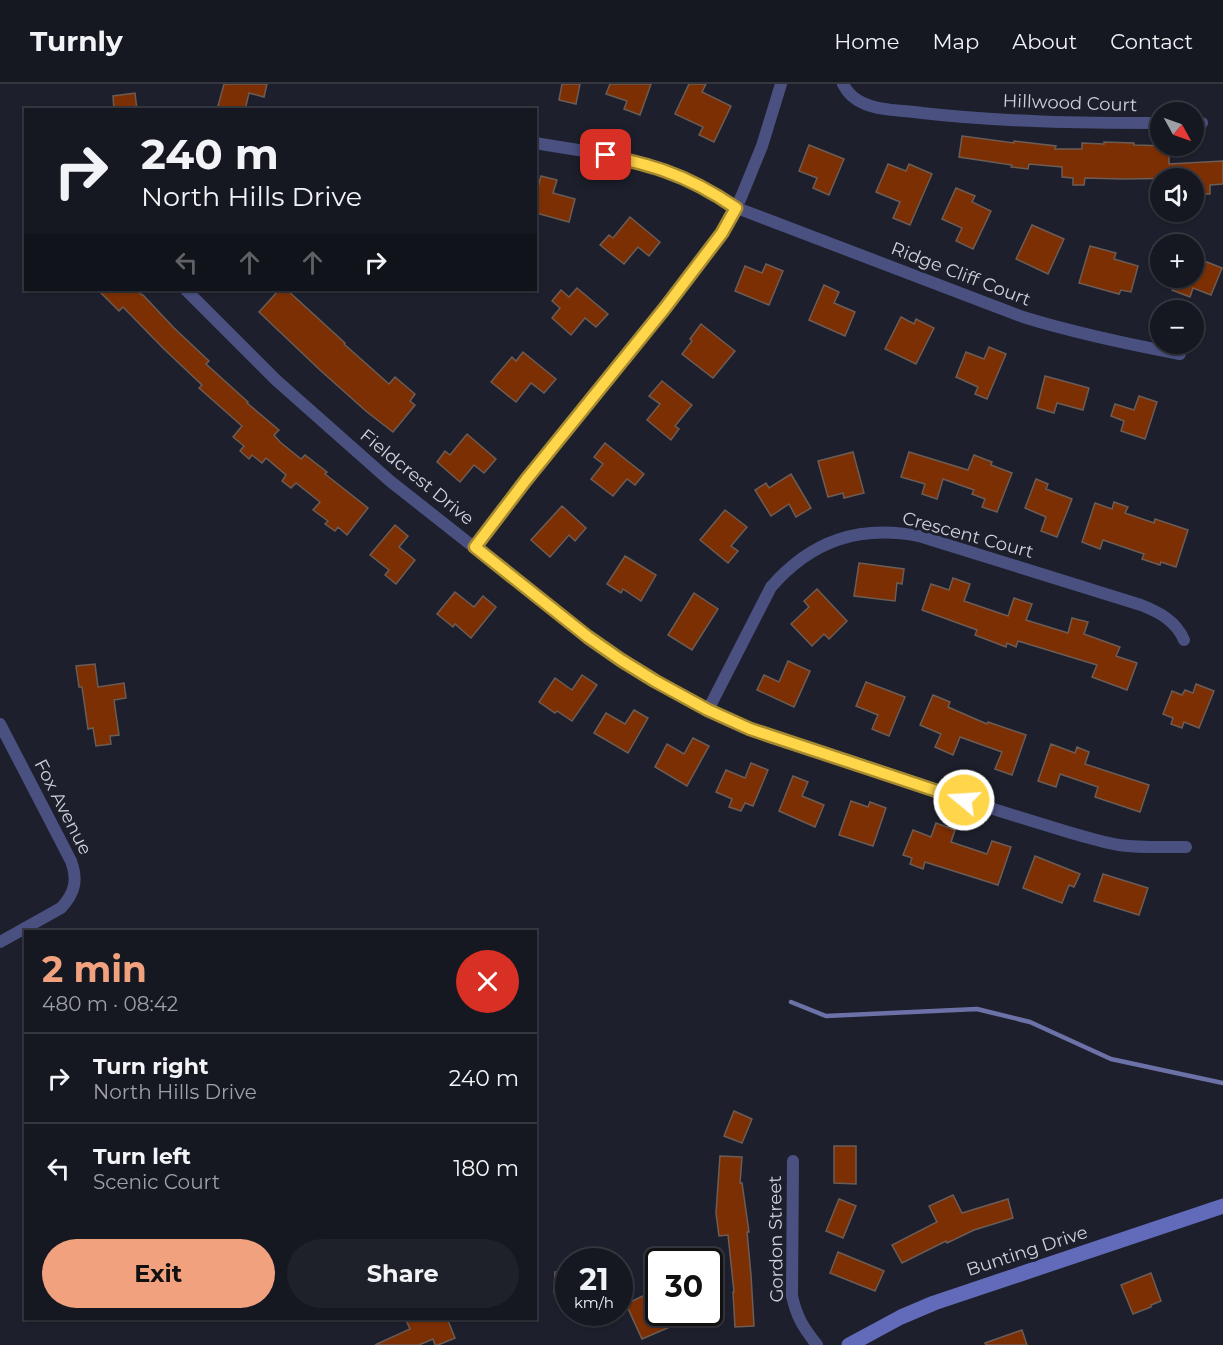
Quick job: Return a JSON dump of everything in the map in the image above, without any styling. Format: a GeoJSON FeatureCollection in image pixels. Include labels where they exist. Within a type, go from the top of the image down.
{"type":"FeatureCollection","features":[{"type":"Feature","properties":{"kind":"street"},"geometry":{"type":"LineString","coordinates":[[475,547],[722,233],[736,208],[762,146],[781,84]]}},
{"type":"Feature","properties":{"kind":"street","name":"Hillwood Court"},"geometry":{"type":"LineString","coordinates":[[843,84],[852,96],[875,107],[943,115],[1047,122],[1150,123]]}},
{"type":"Feature","properties":{"kind":"street","name":"Ridge Cliff Court"},"geometry":{"type":"LineString","coordinates":[[537,143],[629,160],[666,171],[691,181],[736,208],[1023,317],[1061,329],[1150,348]]}},
{"type":"Feature","properties":{"kind":"street","name":"Fieldcrest Drive"},"geometry":{"type":"LineString","coordinates":[[187,291],[276,380],[390,481],[597,643],[655,681],[708,710],[750,729],[901,780],[1093,840],[1137,846],[1186,847]]}},
{"type":"Feature","properties":{"kind":"street","name":"Crescent Court"},"geometry":{"type":"LineString","coordinates":[[708,710],[771,586],[794,563],[825,544],[863,534],[900,533],[919,537],[1141,605],[1155,611],[1175,625],[1184,640]]}},
{"type":"Feature","properties":{"kind":"street","name":"Fox Avenue"},"geometry":{"type":"LineString","coordinates":[[0,724],[75,872],[73,891],[61,908],[0,942]]}},
{"type":"Feature","properties":{"kind":"street","name":"Gordon Street"},"geometry":{"type":"LineString","coordinates":[[793,1161],[792,1296],[802,1326],[817,1345]]}},
{"type":"Feature","properties":{"kind":"street","name":"Bunting Drive"},"geometry":{"type":"LineString","coordinates":[[849,1345],[901,1317],[934,1303],[1223,1206]]}},
{"type":"Feature","properties":{"kind":"building"},"geometry":{"type":"Polygon","coordinates":[[[224,84],[267,84],[264,97],[249,93],[245,108],[218,106],[224,84]]]}},
{"type":"Feature","properties":{"kind":"building"},"geometry":{"type":"Polygon","coordinates":[[[562,84],[580,84],[576,104],[559,100],[562,84]]]}},
{"type":"Feature","properties":{"kind":"building"},"geometry":{"type":"Polygon","coordinates":[[[610,84],[651,84],[640,115],[624,109],[627,101],[606,94],[610,84]]]}},
{"type":"Feature","properties":{"kind":"building"},"geometry":{"type":"Polygon","coordinates":[[[689,84],[706,84],[702,92],[731,106],[714,142],[699,135],[703,127],[675,114],[689,84]]]}},
{"type":"Feature","properties":{"kind":"building"},"geometry":{"type":"Polygon","coordinates":[[[135,93],[137,108],[114,108],[113,96],[135,93]]]}},
{"type":"Feature","properties":{"kind":"building"},"geometry":{"type":"Polygon","coordinates":[[[962,136],[1056,146],[1055,149],[1082,149],[1082,143],[1134,143],[1134,145],[1150,145],[1150,156],[1169,156],[1169,164],[1223,161],[1223,184],[1210,185],[1210,194],[1204,194],[1204,168],[1150,168],[1150,179],[1085,178],[1084,185],[1073,185],[1073,178],[1062,177],[1062,167],[1029,164],[1028,169],[959,157],[962,136]]]}},
{"type":"Feature","properties":{"kind":"building"},"geometry":{"type":"Polygon","coordinates":[[[809,145],[844,159],[829,195],[813,188],[817,178],[799,171],[809,145]]]}},
{"type":"Feature","properties":{"kind":"building"},"geometry":{"type":"Polygon","coordinates":[[[888,164],[906,171],[909,164],[932,174],[910,225],[893,218],[900,202],[876,192],[888,164]]]}},
{"type":"Feature","properties":{"kind":"building"},"geometry":{"type":"Polygon","coordinates":[[[541,176],[557,180],[553,193],[575,199],[569,222],[537,213],[537,191],[541,176]]]}},
{"type":"Feature","properties":{"kind":"building"},"geometry":{"type":"Polygon","coordinates":[[[956,188],[975,196],[972,202],[991,211],[973,249],[956,241],[962,228],[942,219],[956,188]]]}},
{"type":"Feature","properties":{"kind":"building"},"geometry":{"type":"Polygon","coordinates":[[[630,217],[660,242],[649,256],[638,247],[624,264],[600,245],[609,235],[613,238],[630,217]]]}},
{"type":"Feature","properties":{"kind":"building"},"geometry":{"type":"Polygon","coordinates":[[[1032,225],[1064,239],[1048,274],[1016,259],[1032,225]]]}},
{"type":"Feature","properties":{"kind":"building"},"geometry":{"type":"Polygon","coordinates":[[[1090,246],[1116,253],[1114,259],[1138,266],[1131,292],[1121,290],[1119,294],[1079,283],[1090,246]]]}},
{"type":"Feature","properties":{"kind":"building"},"geometry":{"type":"Polygon","coordinates":[[[1204,261],[1222,268],[1211,295],[1193,288],[1204,288],[1204,261]]]}},
{"type":"Feature","properties":{"kind":"building"},"geometry":{"type":"Polygon","coordinates":[[[766,264],[783,271],[769,305],[735,291],[745,266],[762,273],[766,264]]]}},
{"type":"Feature","properties":{"kind":"building"},"geometry":{"type":"Polygon","coordinates":[[[824,285],[839,292],[834,303],[855,312],[845,336],[809,320],[824,285]]]}},
{"type":"Feature","properties":{"kind":"building"},"geometry":{"type":"Polygon","coordinates":[[[577,288],[608,314],[596,327],[585,318],[571,335],[552,318],[560,308],[552,301],[561,290],[569,297],[577,288]]]}},
{"type":"Feature","properties":{"kind":"building"},"geometry":{"type":"Polygon","coordinates":[[[1173,288],[1193,288],[1190,297],[1172,290],[1173,288]]]}},
{"type":"Feature","properties":{"kind":"building"},"geometry":{"type":"Polygon","coordinates":[[[99,291],[137,291],[143,295],[209,361],[206,364],[279,430],[274,435],[280,442],[301,459],[305,455],[368,508],[347,535],[338,527],[335,531],[325,524],[328,521],[313,510],[320,502],[296,483],[291,488],[282,481],[286,475],[266,458],[262,463],[252,455],[249,459],[240,451],[244,446],[233,437],[242,426],[199,388],[202,385],[123,307],[119,311],[99,291]]]}},
{"type":"Feature","properties":{"kind":"building"},"geometry":{"type":"Polygon","coordinates":[[[278,291],[288,291],[389,384],[395,377],[415,394],[410,401],[415,405],[393,432],[320,370],[259,312],[278,291]]]}},
{"type":"Feature","properties":{"kind":"building"},"geometry":{"type":"Polygon","coordinates":[[[901,317],[914,324],[916,319],[934,328],[916,364],[885,349],[901,317]]]}},
{"type":"Feature","properties":{"kind":"building"},"geometry":{"type":"Polygon","coordinates":[[[701,324],[735,351],[713,378],[682,354],[701,324]]]}},
{"type":"Feature","properties":{"kind":"building"},"geometry":{"type":"Polygon","coordinates":[[[989,347],[1006,354],[987,399],[975,394],[978,387],[956,377],[966,352],[984,359],[989,347]]]}},
{"type":"Feature","properties":{"kind":"building"},"geometry":{"type":"Polygon","coordinates":[[[523,352],[556,379],[544,393],[531,383],[516,402],[491,382],[512,357],[516,361],[523,352]]]}},
{"type":"Feature","properties":{"kind":"building"},"geometry":{"type":"Polygon","coordinates":[[[1045,376],[1089,388],[1083,410],[1057,403],[1054,413],[1037,408],[1045,376]]]}},
{"type":"Feature","properties":{"kind":"building"},"geometry":{"type":"Polygon","coordinates":[[[662,381],[692,405],[675,426],[679,429],[671,440],[647,420],[660,404],[649,396],[662,381]]]}},
{"type":"Feature","properties":{"kind":"building"},"geometry":{"type":"Polygon","coordinates":[[[1139,396],[1157,402],[1145,439],[1121,431],[1124,421],[1111,416],[1115,404],[1134,410],[1139,396]]]}},
{"type":"Feature","properties":{"kind":"building"},"geometry":{"type":"Polygon","coordinates":[[[467,434],[496,459],[484,473],[474,465],[460,482],[437,462],[445,451],[450,455],[467,434]]]}},
{"type":"Feature","properties":{"kind":"building"},"geometry":{"type":"Polygon","coordinates":[[[605,443],[644,474],[635,485],[627,479],[613,496],[591,479],[603,464],[594,457],[605,443]]]}},
{"type":"Feature","properties":{"kind":"building"},"geometry":{"type":"Polygon","coordinates":[[[853,452],[864,493],[844,498],[843,493],[828,497],[818,461],[853,452]]]}},
{"type":"Feature","properties":{"kind":"building"},"geometry":{"type":"Polygon","coordinates":[[[909,452],[968,470],[974,455],[1012,473],[997,512],[982,507],[985,499],[972,494],[974,490],[943,479],[937,499],[922,494],[925,484],[901,477],[909,452]]]}},
{"type":"Feature","properties":{"kind":"building"},"geometry":{"type":"Polygon","coordinates":[[[791,474],[811,508],[796,517],[789,504],[771,516],[755,490],[766,483],[769,488],[791,474]]]}},
{"type":"Feature","properties":{"kind":"building"},"geometry":{"type":"Polygon","coordinates":[[[1036,479],[1048,484],[1046,489],[1072,499],[1057,537],[1041,531],[1046,517],[1025,508],[1036,479]]]}},
{"type":"Feature","properties":{"kind":"building"},"geometry":{"type":"Polygon","coordinates":[[[1114,502],[1128,507],[1125,513],[1154,523],[1155,519],[1188,530],[1176,567],[1142,559],[1144,554],[1103,540],[1100,549],[1082,542],[1095,503],[1112,509],[1114,502]]]}},
{"type":"Feature","properties":{"kind":"building"},"geometry":{"type":"Polygon","coordinates":[[[562,506],[586,528],[575,541],[569,535],[550,557],[531,540],[562,506]]]}},
{"type":"Feature","properties":{"kind":"building"},"geometry":{"type":"Polygon","coordinates":[[[725,510],[747,527],[731,546],[738,551],[728,563],[700,540],[725,510]]]}},
{"type":"Feature","properties":{"kind":"building"},"geometry":{"type":"Polygon","coordinates":[[[395,525],[408,536],[399,547],[415,560],[396,584],[385,575],[389,570],[370,555],[395,525]]]}},
{"type":"Feature","properties":{"kind":"building"},"geometry":{"type":"Polygon","coordinates":[[[625,556],[656,575],[641,601],[623,589],[621,593],[607,584],[625,556]]]}},
{"type":"Feature","properties":{"kind":"building"},"geometry":{"type":"Polygon","coordinates":[[[859,563],[904,569],[902,584],[897,583],[895,601],[854,596],[859,563]]]}},
{"type":"Feature","properties":{"kind":"building"},"geometry":{"type":"Polygon","coordinates":[[[953,578],[970,584],[964,601],[1008,616],[1014,598],[1032,604],[1026,620],[1068,633],[1072,618],[1088,622],[1084,634],[1120,647],[1116,656],[1137,663],[1127,690],[1092,677],[1097,665],[1018,641],[1016,647],[1007,643],[1006,647],[975,635],[977,630],[922,610],[931,584],[949,590],[953,578]]]}},
{"type":"Feature","properties":{"kind":"building"},"geometry":{"type":"Polygon","coordinates":[[[817,589],[847,621],[829,639],[824,634],[812,646],[791,624],[809,607],[804,601],[817,589]]]}},
{"type":"Feature","properties":{"kind":"building"},"geometry":{"type":"Polygon","coordinates":[[[455,592],[474,607],[483,596],[496,607],[471,638],[455,624],[453,627],[437,614],[455,592]]]}},
{"type":"Feature","properties":{"kind":"building"},"geometry":{"type":"Polygon","coordinates":[[[694,593],[718,609],[692,650],[668,635],[694,593]]]}},
{"type":"Feature","properties":{"kind":"building"},"geometry":{"type":"Polygon","coordinates":[[[788,661],[810,671],[794,707],[757,690],[764,675],[779,682],[788,661]]]}},
{"type":"Feature","properties":{"kind":"building"},"geometry":{"type":"Polygon","coordinates":[[[95,664],[98,687],[124,683],[126,698],[114,700],[119,735],[110,736],[111,744],[96,746],[93,728],[88,729],[82,687],[79,687],[76,666],[95,664]]]}},
{"type":"Feature","properties":{"kind":"building"},"geometry":{"type":"Polygon","coordinates":[[[582,675],[597,685],[572,721],[539,702],[555,678],[572,690],[582,675]]]}},
{"type":"Feature","properties":{"kind":"building"},"geometry":{"type":"Polygon","coordinates":[[[866,682],[905,697],[889,736],[872,729],[878,715],[856,706],[866,682]]]}},
{"type":"Feature","properties":{"kind":"building"},"geometry":{"type":"Polygon","coordinates":[[[1196,684],[1214,691],[1199,728],[1184,722],[1182,728],[1171,724],[1173,718],[1163,714],[1172,691],[1182,695],[1185,690],[1193,693],[1196,684]]]}},
{"type":"Feature","properties":{"kind":"building"},"geometry":{"type":"Polygon","coordinates":[[[933,695],[950,702],[948,707],[987,724],[988,722],[1026,735],[1012,775],[995,769],[1002,752],[960,737],[953,755],[935,747],[941,734],[920,725],[933,695]]]}},
{"type":"Feature","properties":{"kind":"building"},"geometry":{"type":"Polygon","coordinates":[[[634,710],[648,718],[628,753],[594,733],[606,713],[625,724],[634,710]]]}},
{"type":"Feature","properties":{"kind":"building"},"geometry":{"type":"Polygon","coordinates":[[[693,738],[709,746],[687,786],[655,767],[667,744],[684,754],[693,738]]]}},
{"type":"Feature","properties":{"kind":"building"},"geometry":{"type":"Polygon","coordinates":[[[1051,744],[1075,753],[1077,747],[1089,752],[1085,764],[1149,785],[1140,812],[1095,797],[1098,787],[1060,774],[1056,787],[1038,781],[1051,744]]]}},
{"type":"Feature","properties":{"kind":"building"},"geometry":{"type":"Polygon","coordinates":[[[751,763],[768,770],[753,806],[745,803],[741,811],[729,807],[732,799],[716,792],[726,770],[745,778],[751,763]]]}},
{"type":"Feature","properties":{"kind":"building"},"geometry":{"type":"Polygon","coordinates":[[[793,776],[808,782],[802,796],[824,805],[815,827],[779,811],[793,776]]]}},
{"type":"Feature","properties":{"kind":"building"},"geometry":{"type":"Polygon","coordinates":[[[851,801],[868,807],[870,802],[886,808],[873,846],[839,835],[851,801]]]}},
{"type":"Feature","properties":{"kind":"building"},"geometry":{"type":"Polygon","coordinates":[[[936,823],[955,830],[951,842],[987,854],[992,841],[1011,847],[998,885],[925,862],[923,869],[910,864],[912,858],[903,855],[913,830],[931,837],[936,823]]]}},
{"type":"Feature","properties":{"kind":"building"},"geometry":{"type":"Polygon","coordinates":[[[1035,856],[1080,874],[1074,887],[1069,885],[1062,903],[1023,888],[1035,856]]]}},
{"type":"Feature","properties":{"kind":"building"},"geometry":{"type":"Polygon","coordinates":[[[1103,874],[1148,888],[1139,915],[1094,901],[1103,874]]]}},
{"type":"Feature","properties":{"kind":"building"},"geometry":{"type":"Polygon","coordinates":[[[734,1111],[752,1119],[742,1143],[724,1136],[734,1111]]]}},
{"type":"Feature","properties":{"kind":"building"},"geometry":{"type":"Polygon","coordinates":[[[834,1146],[856,1146],[856,1184],[834,1183],[834,1146]]]}},
{"type":"Feature","properties":{"kind":"building"},"geometry":{"type":"Polygon","coordinates":[[[720,1156],[742,1157],[740,1183],[742,1183],[749,1232],[747,1232],[754,1326],[735,1327],[728,1235],[719,1236],[716,1213],[720,1156]]]}},
{"type":"Feature","properties":{"kind":"building"},"geometry":{"type":"Polygon","coordinates":[[[953,1195],[962,1213],[1008,1199],[1013,1218],[974,1230],[947,1243],[946,1241],[902,1263],[892,1245],[937,1222],[929,1206],[953,1195]]]}},
{"type":"Feature","properties":{"kind":"building"},"geometry":{"type":"Polygon","coordinates":[[[839,1199],[856,1206],[843,1238],[826,1231],[839,1199]]]}},
{"type":"Feature","properties":{"kind":"building"},"geometry":{"type":"Polygon","coordinates":[[[838,1252],[884,1271],[875,1291],[830,1273],[838,1252]]]}},
{"type":"Feature","properties":{"kind":"building"},"geometry":{"type":"Polygon","coordinates":[[[1151,1273],[1161,1301],[1133,1314],[1121,1285],[1151,1273]]]}},
{"type":"Feature","properties":{"kind":"building"},"geometry":{"type":"Polygon","coordinates":[[[645,1295],[645,1326],[672,1326],[642,1339],[633,1319],[633,1301],[645,1295]]]}},
{"type":"Feature","properties":{"kind":"building"},"geometry":{"type":"Polygon","coordinates":[[[406,1320],[448,1320],[455,1338],[438,1345],[435,1345],[433,1339],[419,1345],[375,1345],[410,1329],[406,1320]]]}},
{"type":"Feature","properties":{"kind":"building"},"geometry":{"type":"Polygon","coordinates":[[[1022,1330],[1027,1345],[986,1345],[985,1343],[1022,1330]]]}},
{"type":"Feature","properties":{"kind":"waterway"},"geometry":{"type":"LineString","coordinates":[[791,1002],[826,1016],[977,1009],[1030,1022],[1111,1059],[1223,1083]]}},
{"type":"Feature","properties":{"kind":"route"},"geometry":{"type":"LineString","coordinates":[[606,155],[641,163],[691,181],[736,208],[722,233],[665,308],[475,547],[588,637],[655,681],[708,710],[750,729],[964,800]]}}]}
